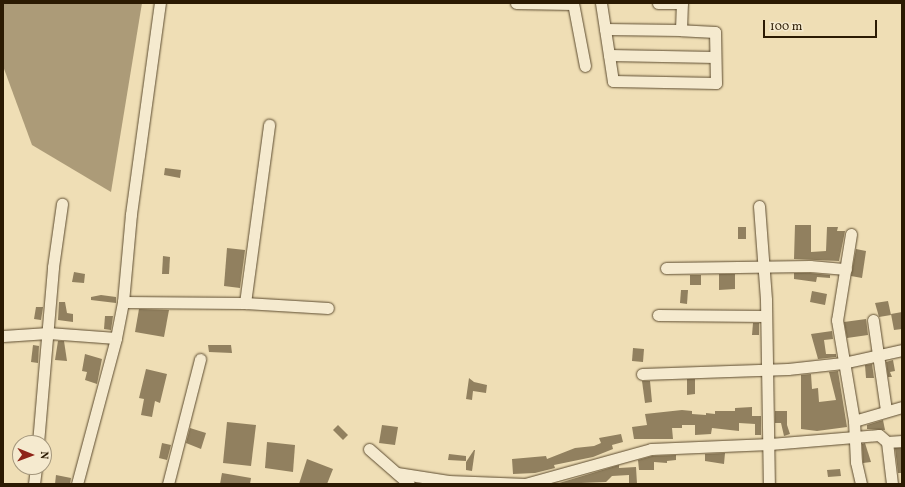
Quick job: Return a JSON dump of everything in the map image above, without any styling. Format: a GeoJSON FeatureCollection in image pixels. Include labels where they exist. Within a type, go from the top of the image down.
{"type":"FeatureCollection","features":[{"type":"Feature","properties":{"kind":"street"},"geometry":{"type":"LineString","coordinates":[[77,484],[116,338],[123,302],[131,214],[160,3]]}},
{"type":"Feature","properties":{"kind":"street"},"geometry":{"type":"LineString","coordinates":[[516,3],[573,4],[585,66]]}},
{"type":"Feature","properties":{"kind":"street"},"geometry":{"type":"LineString","coordinates":[[601,3],[605,29],[613,81],[716,83],[715,32],[605,29]]}},
{"type":"Feature","properties":{"kind":"street"},"geometry":{"type":"LineString","coordinates":[[658,3],[682,3],[681,30]]}},
{"type":"Feature","properties":{"kind":"street"},"geometry":{"type":"LineString","coordinates":[[609,55],[715,57]]}},
{"type":"Feature","properties":{"kind":"street"},"geometry":{"type":"LineString","coordinates":[[245,303],[269,125]]}},
{"type":"Feature","properties":{"kind":"street"},"geometry":{"type":"LineString","coordinates":[[39,435],[53,267],[62,204]]}},
{"type":"Feature","properties":{"kind":"street"},"geometry":{"type":"LineString","coordinates":[[759,206],[764,267],[768,370],[770,444],[769,484]]}},
{"type":"Feature","properties":{"kind":"street"},"geometry":{"type":"LineString","coordinates":[[851,234],[837,320],[843,363],[854,421],[853,437],[861,484]]}},
{"type":"Feature","properties":{"kind":"street"},"geometry":{"type":"LineString","coordinates":[[666,268],[764,267],[846,269]]}},
{"type":"Feature","properties":{"kind":"street"},"geometry":{"type":"LineString","coordinates":[[123,302],[245,303],[328,308]]}},
{"type":"Feature","properties":{"kind":"street"},"geometry":{"type":"LineString","coordinates":[[658,315],[766,316]]}},
{"type":"Feature","properties":{"kind":"street"},"geometry":{"type":"LineString","coordinates":[[872,320],[886,410]]}},
{"type":"Feature","properties":{"kind":"street"},"geometry":{"type":"LineString","coordinates":[[3,336],[48,333],[116,338]]}},
{"type":"Feature","properties":{"kind":"street"},"geometry":{"type":"LineString","coordinates":[[642,374],[768,370],[843,363],[902,350]]}},
{"type":"Feature","properties":{"kind":"street"},"geometry":{"type":"LineString","coordinates":[[168,484],[200,359]]}},
{"type":"Feature","properties":{"kind":"street"},"geometry":{"type":"LineString","coordinates":[[854,421],[886,410],[902,407]]}},
{"type":"Feature","properties":{"kind":"street"},"geometry":{"type":"LineString","coordinates":[[397,473],[448,481],[526,484],[651,449],[770,444],[879,435],[887,442],[892,484]]}},
{"type":"Feature","properties":{"kind":"street"},"geometry":{"type":"LineString","coordinates":[[887,442],[902,441]]}},
{"type":"Feature","properties":{"kind":"street"},"geometry":{"type":"LineString","coordinates":[[369,449],[409,484]]}},
{"type":"Feature","properties":{"kind":"shaded area"},"geometry":{"type":"Polygon","coordinates":[[[3,3],[142,3],[111,192],[32,145],[3,66],[3,3]]]}},
{"type":"Feature","properties":{"kind":"building"},"geometry":{"type":"Polygon","coordinates":[[[165,168],[181,170],[180,178],[164,175],[165,168]]]}},
{"type":"Feature","properties":{"kind":"building"},"geometry":{"type":"Polygon","coordinates":[[[795,225],[811,225],[811,252],[826,251],[827,227],[838,227],[837,231],[845,231],[839,261],[794,259],[795,225]]]}},
{"type":"Feature","properties":{"kind":"building"},"geometry":{"type":"Polygon","coordinates":[[[738,227],[746,227],[746,239],[738,239],[738,227]]]}},
{"type":"Feature","properties":{"kind":"building"},"geometry":{"type":"Polygon","coordinates":[[[227,248],[245,250],[240,288],[224,286],[227,248]]]}},
{"type":"Feature","properties":{"kind":"building"},"geometry":{"type":"Polygon","coordinates":[[[856,249],[866,251],[862,278],[851,276],[856,249]]]}},
{"type":"Feature","properties":{"kind":"building"},"geometry":{"type":"Polygon","coordinates":[[[163,256],[170,257],[169,274],[162,274],[163,256]]]}},
{"type":"Feature","properties":{"kind":"building"},"geometry":{"type":"Polygon","coordinates":[[[74,272],[85,274],[84,283],[72,282],[74,272]]]}},
{"type":"Feature","properties":{"kind":"building"},"geometry":{"type":"Polygon","coordinates":[[[794,273],[830,275],[830,278],[817,277],[816,282],[794,279],[794,273]]]}},
{"type":"Feature","properties":{"kind":"building"},"geometry":{"type":"Polygon","coordinates":[[[719,274],[735,274],[735,289],[719,290],[719,274]]]}},
{"type":"Feature","properties":{"kind":"building"},"geometry":{"type":"Polygon","coordinates":[[[690,275],[701,275],[701,285],[690,285],[690,275]]]}},
{"type":"Feature","properties":{"kind":"building"},"geometry":{"type":"Polygon","coordinates":[[[681,290],[688,290],[687,304],[680,303],[681,290]]]}},
{"type":"Feature","properties":{"kind":"building"},"geometry":{"type":"Polygon","coordinates":[[[812,291],[827,294],[825,305],[810,302],[812,291]]]}},
{"type":"Feature","properties":{"kind":"building"},"geometry":{"type":"Polygon","coordinates":[[[101,295],[116,297],[116,303],[91,300],[91,297],[101,295]]]}},
{"type":"Feature","properties":{"kind":"building"},"geometry":{"type":"Polygon","coordinates":[[[888,301],[891,315],[879,317],[875,303],[888,301]]]}},
{"type":"Feature","properties":{"kind":"building"},"geometry":{"type":"Polygon","coordinates":[[[59,302],[65,302],[67,313],[73,314],[73,322],[58,320],[59,302]]]}},
{"type":"Feature","properties":{"kind":"building"},"geometry":{"type":"Polygon","coordinates":[[[36,307],[43,307],[41,320],[34,319],[36,307]]]}},
{"type":"Feature","properties":{"kind":"building"},"geometry":{"type":"Polygon","coordinates":[[[139,309],[169,310],[164,337],[135,332],[139,309]]]}},
{"type":"Feature","properties":{"kind":"building"},"geometry":{"type":"Polygon","coordinates":[[[902,312],[902,329],[894,330],[891,314],[902,312]]]}},
{"type":"Feature","properties":{"kind":"building"},"geometry":{"type":"Polygon","coordinates":[[[105,316],[113,316],[111,330],[104,329],[105,316]]]}},
{"type":"Feature","properties":{"kind":"building"},"geometry":{"type":"Polygon","coordinates":[[[866,319],[868,335],[847,338],[844,322],[866,319]]]}},
{"type":"Feature","properties":{"kind":"building"},"geometry":{"type":"Polygon","coordinates":[[[753,323],[759,323],[759,335],[752,335],[753,323]]]}},
{"type":"Feature","properties":{"kind":"building"},"geometry":{"type":"Polygon","coordinates":[[[832,331],[833,339],[824,340],[826,354],[836,354],[836,357],[818,359],[811,334],[832,331]]]}},
{"type":"Feature","properties":{"kind":"building"},"geometry":{"type":"Polygon","coordinates":[[[58,341],[64,341],[67,361],[55,360],[58,341]]]}},
{"type":"Feature","properties":{"kind":"building"},"geometry":{"type":"Polygon","coordinates":[[[33,345],[39,346],[38,363],[31,362],[33,345]]]}},
{"type":"Feature","properties":{"kind":"building"},"geometry":{"type":"Polygon","coordinates":[[[208,345],[231,345],[232,353],[209,352],[208,345]]]}},
{"type":"Feature","properties":{"kind":"building"},"geometry":{"type":"Polygon","coordinates":[[[633,348],[644,349],[643,362],[632,361],[633,348]]]}},
{"type":"Feature","properties":{"kind":"building"},"geometry":{"type":"Polygon","coordinates":[[[85,354],[102,359],[97,384],[85,380],[87,372],[82,371],[85,354]]]}},
{"type":"Feature","properties":{"kind":"building"},"geometry":{"type":"Polygon","coordinates":[[[893,360],[895,371],[890,372],[892,377],[888,377],[886,362],[893,360]]]}},
{"type":"Feature","properties":{"kind":"building"},"geometry":{"type":"Polygon","coordinates":[[[872,364],[874,378],[866,378],[865,365],[872,364]]]}},
{"type":"Feature","properties":{"kind":"building"},"geometry":{"type":"Polygon","coordinates":[[[146,369],[167,374],[160,403],[155,401],[152,417],[141,415],[144,399],[139,398],[146,369]]]}},
{"type":"Feature","properties":{"kind":"building"},"geometry":{"type":"Polygon","coordinates":[[[838,371],[847,427],[817,431],[801,429],[801,375],[811,374],[812,389],[818,388],[819,402],[836,400],[829,372],[838,371]]]}},
{"type":"Feature","properties":{"kind":"building"},"geometry":{"type":"Polygon","coordinates":[[[469,378],[474,382],[487,385],[486,393],[473,391],[472,400],[466,399],[469,378]]]}},
{"type":"Feature","properties":{"kind":"building"},"geometry":{"type":"Polygon","coordinates":[[[687,379],[695,379],[695,394],[687,395],[687,379]]]}},
{"type":"Feature","properties":{"kind":"building"},"geometry":{"type":"Polygon","coordinates":[[[642,381],[650,381],[652,402],[645,403],[642,381]]]}},
{"type":"Feature","properties":{"kind":"building"},"geometry":{"type":"Polygon","coordinates":[[[752,407],[752,416],[761,416],[761,435],[755,435],[755,424],[739,423],[739,431],[712,428],[711,434],[695,435],[695,425],[682,425],[682,428],[672,428],[673,439],[634,439],[632,427],[647,425],[645,414],[682,410],[692,411],[692,414],[706,415],[706,413],[715,414],[715,411],[735,411],[735,408],[752,407]]]}},
{"type":"Feature","properties":{"kind":"building"},"geometry":{"type":"Polygon","coordinates":[[[775,411],[787,411],[787,425],[790,434],[784,436],[781,423],[775,423],[775,411]]]}},
{"type":"Feature","properties":{"kind":"building"},"geometry":{"type":"Polygon","coordinates":[[[883,420],[885,430],[867,429],[867,425],[883,420]]]}},
{"type":"Feature","properties":{"kind":"building"},"geometry":{"type":"Polygon","coordinates":[[[227,422],[256,425],[251,466],[223,463],[227,422]]]}},
{"type":"Feature","properties":{"kind":"building"},"geometry":{"type":"Polygon","coordinates":[[[338,425],[348,435],[343,440],[333,430],[338,425]]]}},
{"type":"Feature","properties":{"kind":"building"},"geometry":{"type":"Polygon","coordinates":[[[382,425],[398,427],[395,445],[379,443],[382,425]]]}},
{"type":"Feature","properties":{"kind":"building"},"geometry":{"type":"Polygon","coordinates":[[[190,428],[206,433],[201,449],[186,443],[190,428]]]}},
{"type":"Feature","properties":{"kind":"building"},"geometry":{"type":"Polygon","coordinates":[[[621,434],[623,442],[612,445],[613,449],[593,457],[554,465],[555,468],[535,473],[513,474],[512,459],[546,456],[547,459],[575,448],[594,446],[601,443],[599,438],[621,434]]]}},
{"type":"Feature","properties":{"kind":"building"},"geometry":{"type":"Polygon","coordinates":[[[267,442],[295,445],[293,472],[265,468],[267,442]]]}},
{"type":"Feature","properties":{"kind":"building"},"geometry":{"type":"Polygon","coordinates":[[[162,443],[171,445],[167,460],[159,458],[162,443]]]}},
{"type":"Feature","properties":{"kind":"building"},"geometry":{"type":"Polygon","coordinates":[[[865,443],[871,462],[863,463],[862,444],[865,443]]]}},
{"type":"Feature","properties":{"kind":"building"},"geometry":{"type":"Polygon","coordinates":[[[895,448],[902,448],[902,473],[898,473],[895,448]]]}},
{"type":"Feature","properties":{"kind":"building"},"geometry":{"type":"Polygon","coordinates":[[[474,450],[472,471],[466,470],[466,462],[474,450]]]}},
{"type":"Feature","properties":{"kind":"building"},"geometry":{"type":"Polygon","coordinates":[[[725,453],[724,464],[705,461],[705,454],[725,453]]]}},
{"type":"Feature","properties":{"kind":"building"},"geometry":{"type":"Polygon","coordinates":[[[449,454],[466,456],[466,461],[448,460],[449,454]]]}},
{"type":"Feature","properties":{"kind":"building"},"geometry":{"type":"Polygon","coordinates":[[[676,455],[676,460],[667,461],[667,463],[654,462],[654,470],[639,470],[638,460],[652,456],[676,455]]]}},
{"type":"Feature","properties":{"kind":"building"},"geometry":{"type":"Polygon","coordinates":[[[307,459],[333,469],[327,484],[299,484],[307,459]]]}},
{"type":"Feature","properties":{"kind":"building"},"geometry":{"type":"Polygon","coordinates":[[[619,465],[619,468],[636,467],[637,484],[629,484],[629,475],[612,476],[606,482],[556,484],[619,465]]]}},
{"type":"Feature","properties":{"kind":"building"},"geometry":{"type":"Polygon","coordinates":[[[840,469],[841,476],[828,477],[827,470],[840,469]]]}},
{"type":"Feature","properties":{"kind":"building"},"geometry":{"type":"Polygon","coordinates":[[[222,473],[251,478],[250,484],[220,484],[222,473]]]}},
{"type":"Feature","properties":{"kind":"building"},"geometry":{"type":"Polygon","coordinates":[[[56,475],[71,478],[70,484],[55,484],[56,475]]]}}]}
